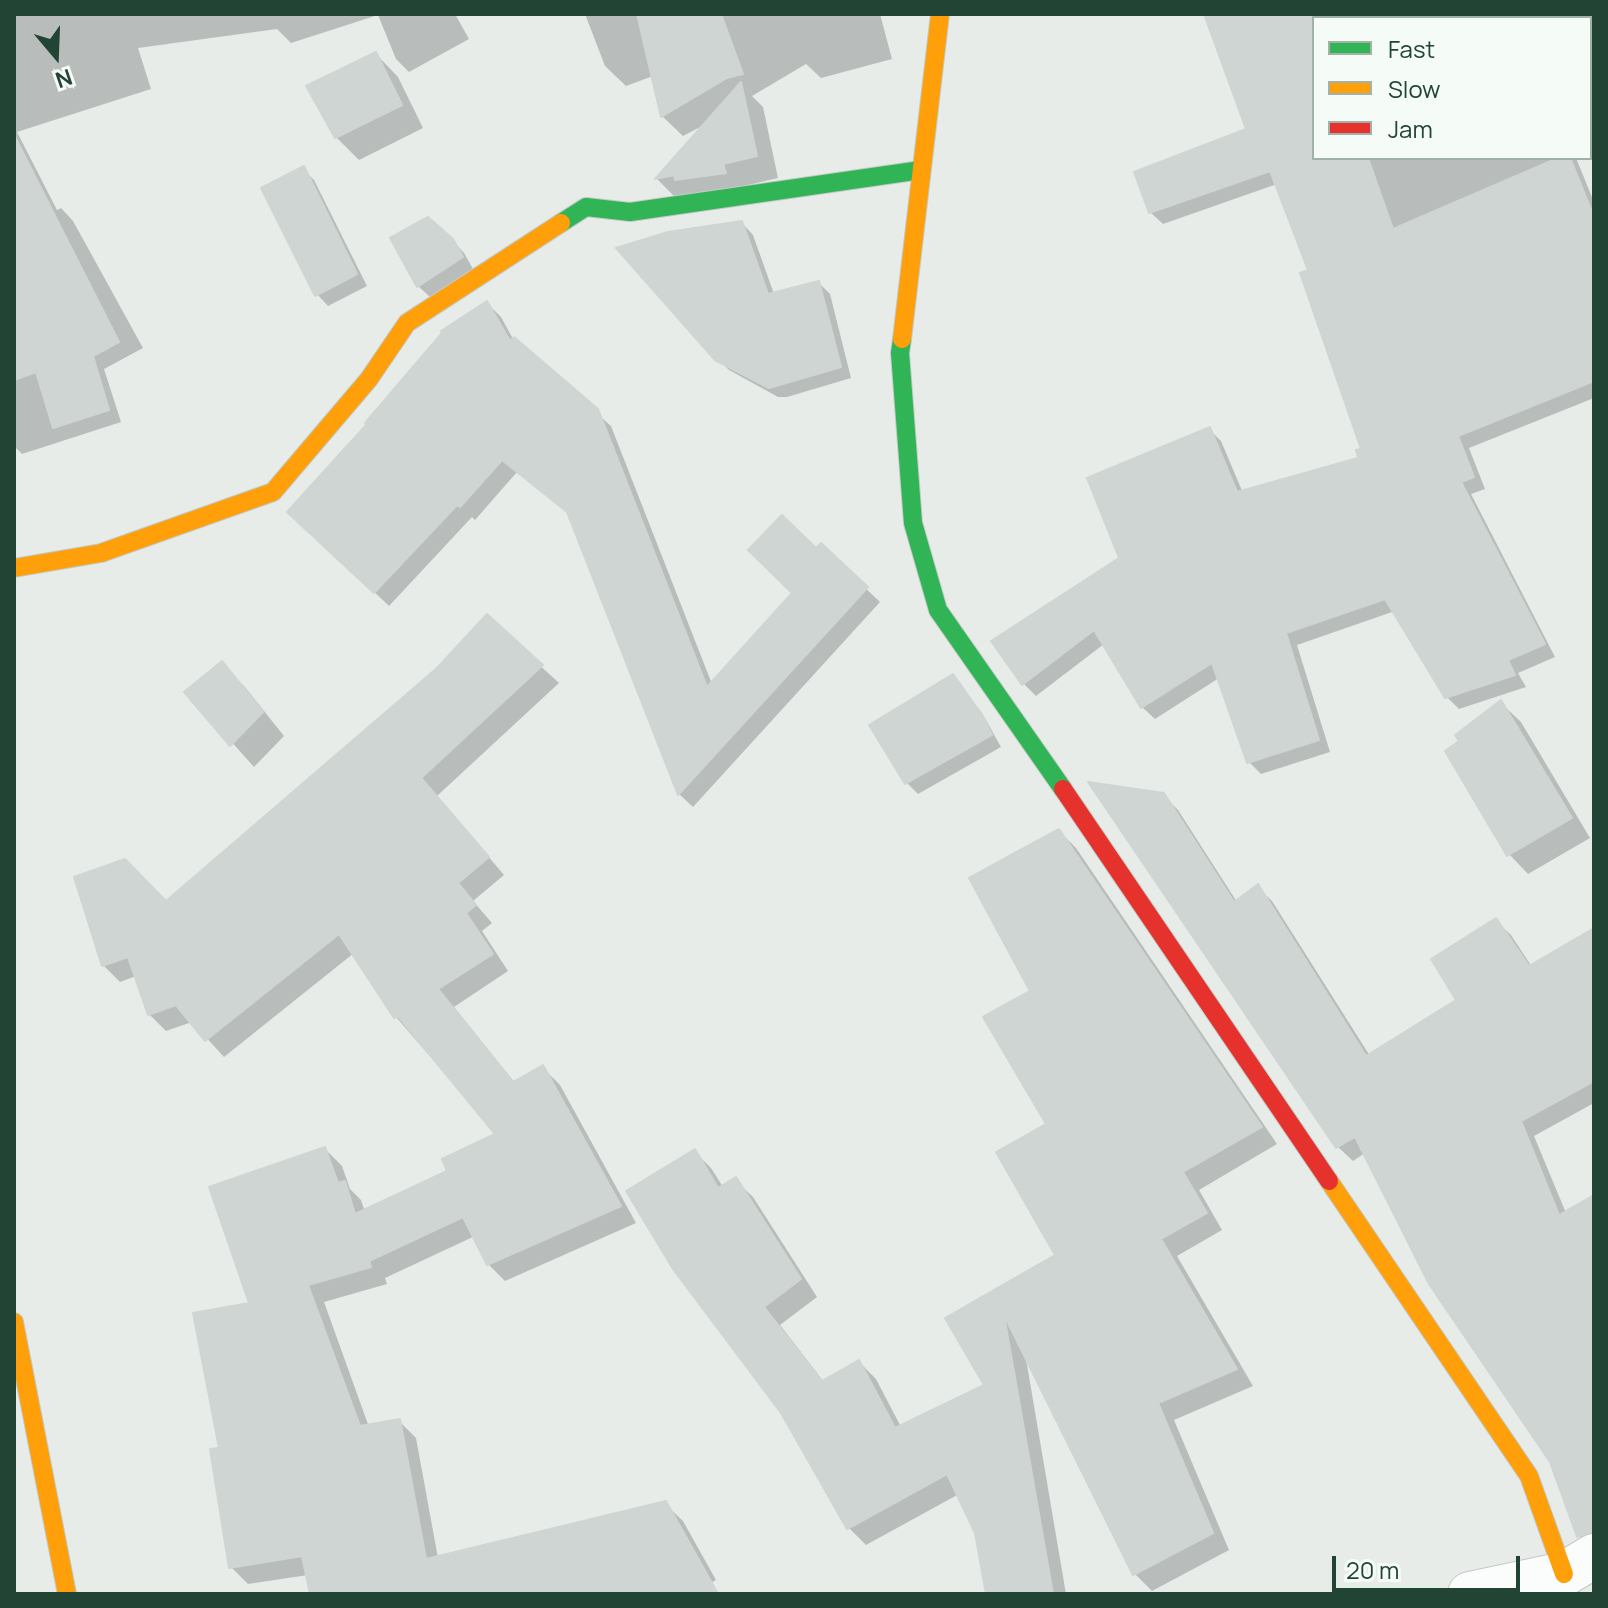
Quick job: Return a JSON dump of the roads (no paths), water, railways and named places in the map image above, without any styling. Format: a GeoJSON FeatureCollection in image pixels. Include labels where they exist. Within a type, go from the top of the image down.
{"type":"FeatureCollection","features":[{"type":"Feature","properties":{"kind":"street"},"geometry":{"type":"LineString","coordinates":[[940,14],[900,353],[913,523],[938,610],[1529,1476],[1579,1565],[1470,1594]]}},
{"type":"Feature","properties":{"kind":"street"},"geometry":{"type":"LineString","coordinates":[[14,568],[101,553],[273,492],[369,379],[407,323],[586,207],[630,212],[921,170]]}},
{"type":"Feature","properties":{"kind":"street"},"geometry":{"type":"LineString","coordinates":[[14,1322],[67,1594]]}}]}
